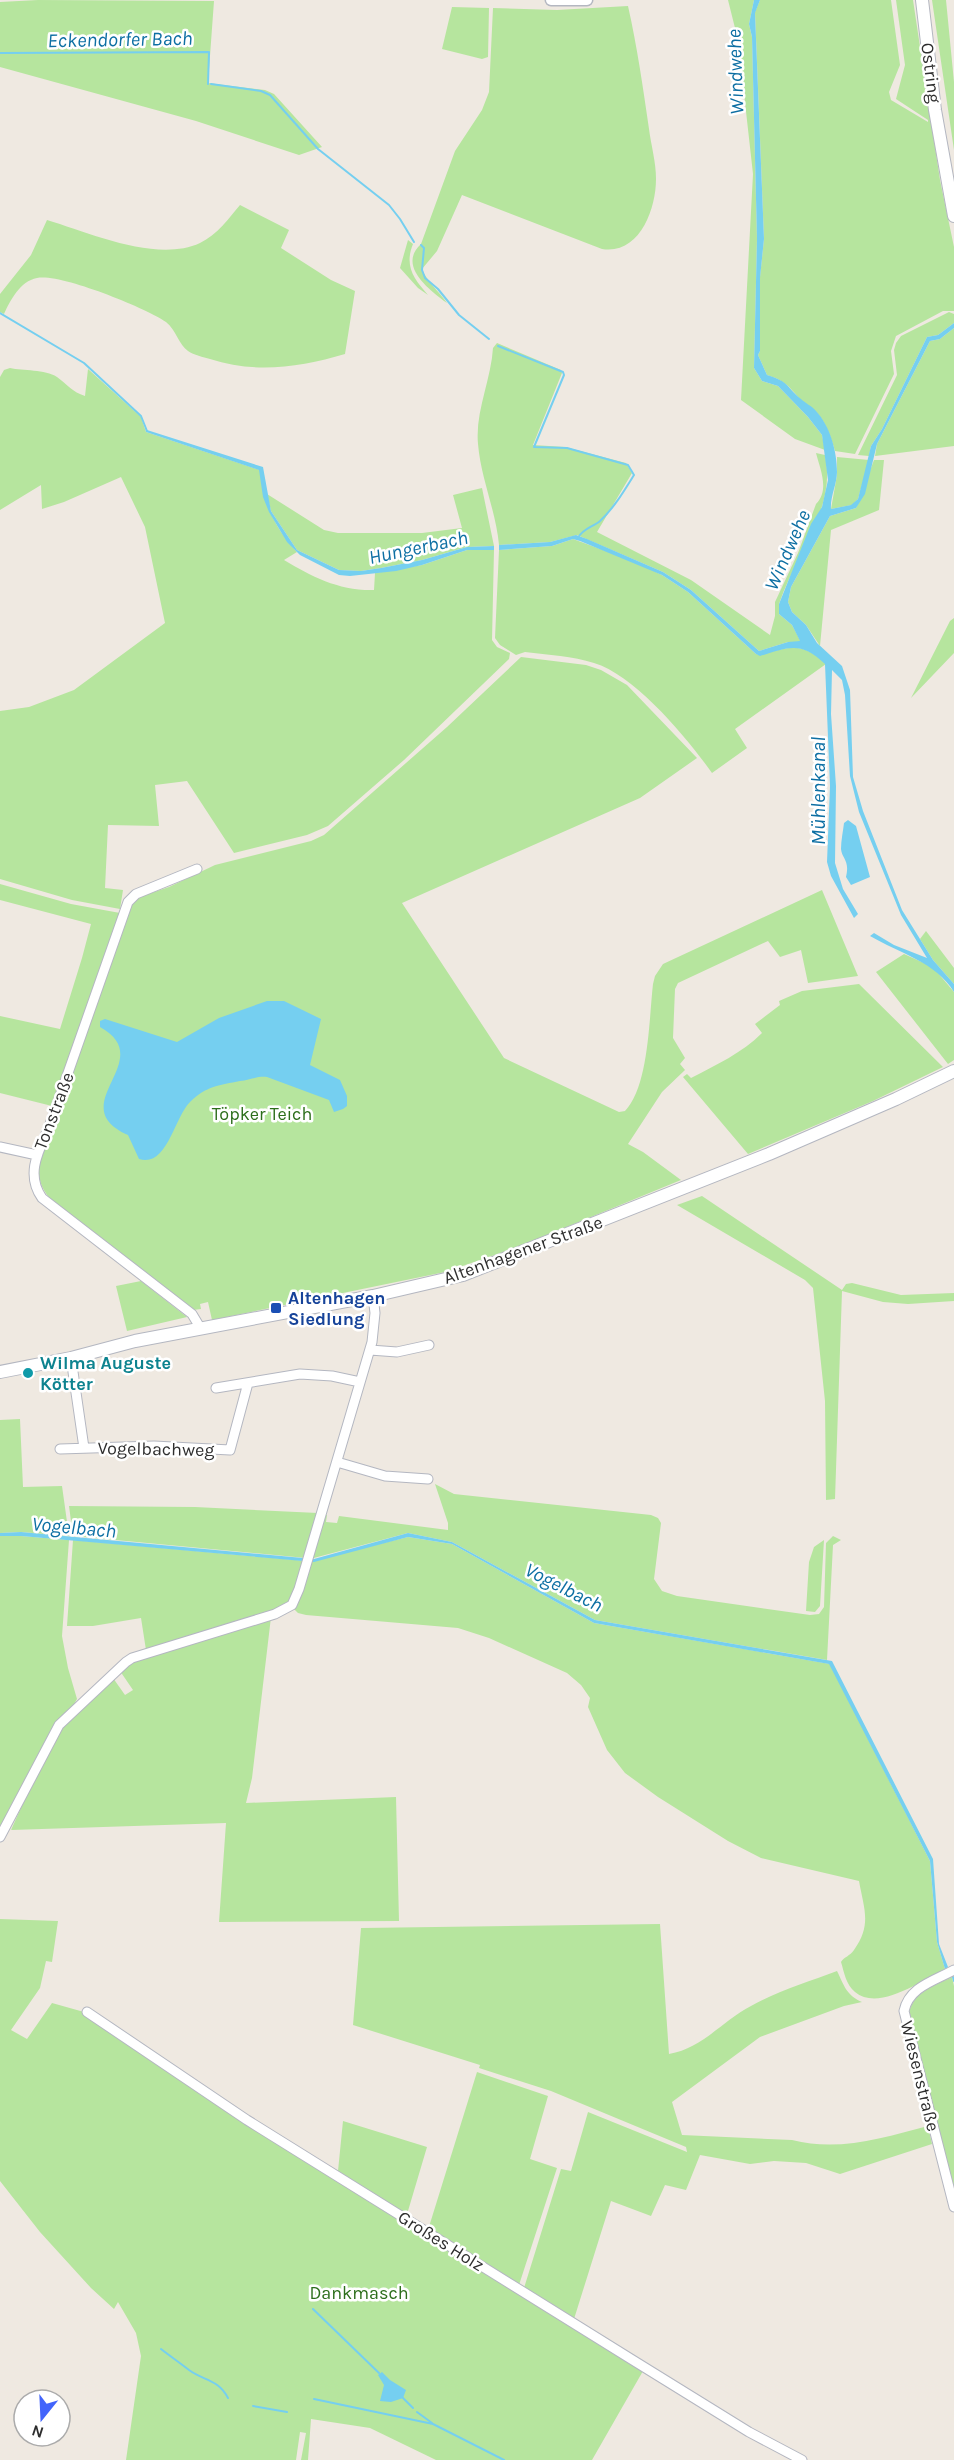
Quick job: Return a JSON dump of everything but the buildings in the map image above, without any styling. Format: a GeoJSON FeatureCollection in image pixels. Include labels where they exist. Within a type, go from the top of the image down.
{"type":"FeatureCollection","features":[{"type":"Feature","properties":{"kind":"main road","name":"Ostring"},"geometry":{"type":"LineString","coordinates":[[922,0],[935,110],[954,216]]}},
{"type":"Feature","properties":{"kind":"main road","name":"Altenhagener Straße"},"geometry":{"type":"LineString","coordinates":[[0,1372],[71,1358],[135,1341],[373,1296],[463,1275],[618,1215],[886,1104],[954,1071]]}},
{"type":"Feature","properties":{"kind":"street"},"geometry":{"type":"LineString","coordinates":[[551,0],[587,0]]}},
{"type":"Feature","properties":{"kind":"street","name":"Tonstraße"},"geometry":{"type":"LineString","coordinates":[[197,869],[136,894],[128,902],[49,1127],[37,1155],[34,1179],[37,1191],[42,1198],[192,1314],[201,1329]]}},
{"type":"Feature","properties":{"kind":"street"},"geometry":{"type":"LineString","coordinates":[[0,1147],[37,1155]]}},
{"type":"Feature","properties":{"kind":"street"},"geometry":{"type":"LineString","coordinates":[[0,1837],[59,1725],[126,1662],[132,1658],[286,1609],[292,1605],[370,1350],[375,1328],[373,1296]]}},
{"type":"Feature","properties":{"kind":"street"},"geometry":{"type":"LineString","coordinates":[[370,1350],[397,1352],[429,1345]]}},
{"type":"Feature","properties":{"kind":"street","name":"Vogelbachweg"},"geometry":{"type":"LineString","coordinates":[[71,1358],[84,1448]]}},
{"type":"Feature","properties":{"kind":"street"},"geometry":{"type":"LineString","coordinates":[[216,1388],[310,1374],[360,1382]]}},
{"type":"Feature","properties":{"kind":"street","name":"Vogelbachweg"},"geometry":{"type":"LineString","coordinates":[[60,1449],[154,1446],[230,1450],[248,1383]]}},
{"type":"Feature","properties":{"kind":"street"},"geometry":{"type":"LineString","coordinates":[[337,1462],[385,1476],[428,1479]]}},
{"type":"Feature","properties":{"kind":"street","name":"Wiesenstraße"},"geometry":{"type":"LineString","coordinates":[[954,1970],[917,1989],[906,2001],[904,2012],[954,2207]]}},
{"type":"Feature","properties":{"kind":"street","name":"Großes Holz"},"geometry":{"type":"LineString","coordinates":[[87,2012],[247,2120],[749,2432],[802,2460]]}},
{"type":"Feature","properties":{"kind":"green space"},"geometry":{"type":"Polygon","coordinates":[[[38,0],[214,1],[208,83],[265,90],[274,94],[322,147],[299,155],[196,121],[0,67],[0,2],[38,0]]]}},
{"type":"Feature","properties":{"kind":"green space"},"geometry":{"type":"Polygon","coordinates":[[[728,0],[754,0],[749,24],[752,37],[757,239],[754,368],[762,381],[778,386],[808,417],[822,435],[825,450],[795,439],[741,400],[753,174],[738,40],[728,0]]]}},
{"type":"Feature","properties":{"kind":"green space"},"geometry":{"type":"Polygon","coordinates":[[[760,0],[891,0],[900,65],[889,92],[891,100],[928,122],[896,99],[905,65],[896,0],[913,0],[940,180],[954,247],[954,311],[943,311],[896,336],[891,351],[894,374],[855,454],[835,451],[827,428],[817,413],[785,383],[767,375],[758,355],[760,351],[760,277],[764,239],[755,12],[760,0]]]}},
{"type":"Feature","properties":{"kind":"green space"},"geometry":{"type":"Polygon","coordinates":[[[932,0],[946,0],[954,82],[954,150],[932,0]]]}},
{"type":"Feature","properties":{"kind":"green space"},"geometry":{"type":"Polygon","coordinates":[[[628,6],[656,173],[653,204],[643,228],[626,245],[615,249],[602,249],[462,195],[437,251],[422,269],[447,303],[423,283],[412,260],[421,244],[455,151],[482,110],[489,92],[493,8],[557,10],[628,6]]]}},
{"type":"Feature","properties":{"kind":"green space"},"geometry":{"type":"Polygon","coordinates":[[[452,7],[489,8],[488,57],[482,59],[442,49],[452,7]]]}},
{"type":"Feature","properties":{"kind":"green space"},"geometry":{"type":"Polygon","coordinates":[[[240,205],[289,230],[281,248],[331,280],[355,291],[345,354],[278,367],[227,364],[188,351],[166,322],[156,316],[103,293],[48,278],[37,278],[26,283],[16,292],[4,314],[0,312],[0,294],[31,255],[47,220],[124,244],[164,250],[183,248],[200,243],[212,236],[240,205]]]}},
{"type":"Feature","properties":{"kind":"green space"},"geometry":{"type":"Polygon","coordinates":[[[408,240],[413,244],[410,252],[412,272],[428,295],[418,288],[400,268],[408,240]]]}},
{"type":"Feature","properties":{"kind":"green space"},"geometry":{"type":"Polygon","coordinates":[[[949,312],[954,314],[954,323],[938,335],[927,337],[882,429],[871,446],[869,456],[858,455],[897,375],[894,350],[896,343],[901,336],[949,312]]]}},
{"type":"Feature","properties":{"kind":"green space"},"geometry":{"type":"Polygon","coordinates":[[[954,328],[954,446],[875,456],[877,444],[930,341],[940,339],[954,328]]]}},
{"type":"Feature","properties":{"kind":"green space"},"geometry":{"type":"Polygon","coordinates":[[[497,343],[561,370],[562,373],[533,445],[565,447],[626,463],[632,473],[597,532],[691,580],[770,635],[775,616],[775,602],[798,553],[822,492],[823,479],[816,453],[825,455],[827,475],[820,513],[779,604],[779,614],[792,625],[801,642],[788,642],[759,651],[691,590],[663,572],[577,535],[550,542],[499,545],[478,444],[481,408],[493,348],[497,343]]]}},
{"type":"Feature","properties":{"kind":"green space"},"geometry":{"type":"Polygon","coordinates":[[[10,368],[52,374],[85,396],[88,369],[141,417],[146,432],[260,470],[264,494],[271,514],[297,552],[284,560],[327,582],[350,588],[374,590],[375,573],[422,565],[467,550],[494,550],[492,640],[497,647],[510,653],[509,659],[404,760],[328,826],[307,835],[234,853],[187,781],[155,785],[159,826],[108,825],[105,888],[123,890],[120,909],[72,900],[0,879],[0,711],[29,707],[74,690],[165,623],[145,527],[121,477],[42,509],[41,485],[0,510],[0,377],[4,370],[10,368]]]}},
{"type":"Feature","properties":{"kind":"green space"},"geometry":{"type":"Polygon","coordinates":[[[837,457],[869,460],[858,499],[852,505],[831,509],[837,475],[837,457]]]}},
{"type":"Feature","properties":{"kind":"green space"},"geometry":{"type":"Polygon","coordinates":[[[874,460],[884,460],[879,510],[831,530],[820,646],[806,625],[792,612],[788,602],[791,587],[830,516],[856,508],[874,460]]]}},
{"type":"Feature","properties":{"kind":"green space"},"geometry":{"type":"Polygon","coordinates":[[[482,488],[494,546],[467,547],[422,560],[361,571],[339,570],[297,550],[271,511],[267,494],[324,530],[338,533],[422,533],[462,528],[453,495],[482,488]]]}},
{"type":"Feature","properties":{"kind":"green space"},"geometry":{"type":"Polygon","coordinates":[[[573,539],[633,561],[662,575],[688,592],[756,654],[787,648],[802,649],[826,664],[735,729],[747,748],[712,773],[675,726],[643,694],[610,670],[594,663],[569,657],[525,652],[516,655],[500,645],[495,638],[499,550],[552,546],[573,539]]]}},
{"type":"Feature","properties":{"kind":"green space"},"geometry":{"type":"Polygon","coordinates":[[[954,618],[954,653],[911,698],[950,621],[954,618]]]}},
{"type":"Feature","properties":{"kind":"green space","name":"Töpker Teich"},"geometry":{"type":"Polygon","coordinates":[[[521,657],[586,665],[601,670],[627,685],[697,758],[640,798],[402,903],[504,1058],[619,1112],[625,1111],[633,1100],[639,1085],[647,1051],[653,984],[663,964],[822,890],[858,976],[808,983],[801,950],[780,957],[768,941],[678,983],[675,989],[673,1038],[685,1058],[680,1064],[685,1070],[662,1092],[628,1144],[643,1152],[681,1180],[518,1247],[445,1272],[212,1320],[208,1302],[200,1304],[201,1309],[193,1310],[54,1203],[45,1192],[40,1180],[41,1154],[95,1010],[130,905],[139,897],[169,887],[215,865],[311,841],[324,835],[447,727],[521,657]]]}},
{"type":"Feature","properties":{"kind":"green space"},"geometry":{"type":"Polygon","coordinates":[[[0,884],[71,904],[120,913],[52,1106],[0,1093],[0,1016],[60,1029],[91,924],[0,900],[0,884]]]}},
{"type":"Feature","properties":{"kind":"green space"},"geometry":{"type":"Polygon","coordinates":[[[926,931],[954,968],[954,984],[933,960],[920,939],[926,931]]]}},
{"type":"Feature","properties":{"kind":"green space"},"geometry":{"type":"Polygon","coordinates":[[[904,954],[933,967],[954,992],[954,1060],[948,1064],[876,972],[904,954]]]}},
{"type":"Feature","properties":{"kind":"green space"},"geometry":{"type":"Polygon","coordinates":[[[859,984],[943,1067],[873,1101],[748,1154],[683,1077],[687,1074],[691,1078],[737,1053],[754,1040],[762,1033],[755,1024],[780,1005],[779,1001],[802,991],[859,984]]]}},
{"type":"Feature","properties":{"kind":"green space"},"geometry":{"type":"Polygon","coordinates":[[[702,1196],[842,1290],[846,1284],[852,1283],[901,1295],[954,1293],[954,1301],[908,1304],[883,1302],[842,1291],[835,1499],[826,1500],[825,1401],[813,1288],[805,1280],[677,1205],[702,1196]]]}},
{"type":"Feature","properties":{"kind":"green space"},"geometry":{"type":"Polygon","coordinates":[[[141,1281],[187,1317],[127,1331],[116,1286],[141,1281]]]}},
{"type":"Feature","properties":{"kind":"green space"},"geometry":{"type":"Polygon","coordinates":[[[20,1419],[23,1487],[62,1486],[69,1536],[21,1532],[0,1533],[0,1420],[20,1419]]]}},
{"type":"Feature","properties":{"kind":"green space"},"geometry":{"type":"Polygon","coordinates":[[[435,1484],[454,1494],[651,1515],[658,1518],[661,1523],[654,1579],[662,1591],[677,1596],[810,1615],[819,1614],[824,1607],[826,1543],[833,1536],[841,1540],[833,1545],[827,1660],[595,1620],[452,1542],[408,1533],[310,1559],[325,1514],[327,1515],[326,1522],[337,1523],[339,1516],[448,1530],[448,1523],[435,1484]]]}},
{"type":"Feature","properties":{"kind":"green space"},"geometry":{"type":"Polygon","coordinates":[[[69,1506],[195,1507],[318,1513],[306,1558],[73,1536],[69,1506]]]}},
{"type":"Feature","properties":{"kind":"green space"},"geometry":{"type":"Polygon","coordinates":[[[0,1536],[69,1540],[62,1636],[77,1699],[0,1829],[0,1536]]]}},
{"type":"Feature","properties":{"kind":"green space"},"geometry":{"type":"Polygon","coordinates":[[[408,1537],[452,1544],[594,1623],[830,1664],[930,1861],[937,1942],[945,1969],[888,1996],[865,1997],[855,1992],[847,1982],[841,1962],[851,1954],[860,1941],[865,1925],[859,1881],[761,1858],[728,1841],[658,1797],[625,1773],[607,1750],[588,1707],[590,1698],[581,1685],[567,1673],[489,1638],[458,1628],[306,1615],[298,1613],[292,1607],[309,1561],[408,1537]]]}},
{"type":"Feature","properties":{"kind":"green space"},"geometry":{"type":"Polygon","coordinates":[[[73,1540],[306,1561],[296,1591],[287,1607],[146,1650],[141,1618],[93,1626],[67,1626],[73,1540]]]}},
{"type":"Feature","properties":{"kind":"green space"},"geometry":{"type":"Polygon","coordinates":[[[824,1540],[820,1606],[815,1612],[806,1611],[809,1562],[814,1547],[824,1540]]]}},
{"type":"Feature","properties":{"kind":"green space"},"geometry":{"type":"Polygon","coordinates":[[[271,1617],[252,1778],[246,1803],[396,1797],[399,1921],[219,1922],[226,1823],[11,1830],[61,1726],[113,1678],[125,1695],[133,1690],[120,1671],[133,1659],[271,1617]]]}},
{"type":"Feature","properties":{"kind":"green space","name":"Dankmasch"},"geometry":{"type":"Polygon","coordinates":[[[0,1919],[58,1921],[52,1962],[46,1961],[40,1988],[11,2030],[27,2039],[52,2003],[84,2012],[241,2119],[338,2171],[343,2121],[427,2147],[405,2221],[643,2371],[592,2460],[436,2460],[370,2428],[311,2419],[308,2460],[301,2460],[306,2433],[300,2432],[296,2460],[126,2460],[141,2356],[136,2333],[118,2302],[114,2309],[91,2288],[40,2232],[0,2181],[0,1919]]]}},
{"type":"Feature","properties":{"kind":"green space"},"geometry":{"type":"Polygon","coordinates":[[[660,1924],[669,2054],[692,2046],[761,2001],[837,1971],[849,1993],[862,2002],[844,2006],[760,2037],[672,2102],[682,2135],[792,2140],[826,2145],[877,2139],[928,2126],[932,2144],[840,2174],[806,2163],[774,2161],[750,2164],[700,2155],[686,2190],[665,2185],[651,2216],[611,2201],[574,2319],[524,2288],[561,2169],[571,2171],[588,2112],[687,2152],[686,2147],[551,2091],[479,2068],[480,2065],[353,2025],[361,1928],[660,1924]]]}},
{"type":"Feature","properties":{"kind":"green space"},"geometry":{"type":"Polygon","coordinates":[[[952,1977],[954,1986],[954,2188],[909,2013],[915,1999],[920,1994],[952,1977]]]}},
{"type":"Feature","properties":{"kind":"green space"},"geometry":{"type":"Polygon","coordinates":[[[477,2072],[548,2096],[530,2159],[557,2168],[519,2285],[428,2230],[477,2072]]]}},
{"type":"Feature","properties":{"kind":"water"},"geometry":{"type":"Polygon","coordinates":[[[754,0],[760,0],[755,13],[764,239],[760,278],[760,351],[758,355],[767,375],[784,382],[814,409],[829,431],[836,456],[837,472],[831,509],[851,505],[858,499],[871,446],[882,429],[927,337],[938,335],[954,323],[954,328],[940,339],[930,341],[877,444],[865,494],[856,508],[830,516],[791,587],[788,602],[792,612],[806,625],[817,643],[842,666],[850,690],[853,777],[863,811],[902,910],[933,960],[954,984],[954,992],[937,973],[927,966],[870,936],[874,933],[894,945],[927,958],[901,915],[859,812],[850,776],[845,695],[842,680],[832,670],[831,714],[836,786],[835,863],[843,889],[858,914],[854,918],[831,876],[827,862],[830,786],[825,664],[802,649],[779,650],[760,656],[756,654],[688,592],[662,575],[580,541],[573,539],[552,546],[499,550],[499,545],[550,542],[576,535],[663,572],[691,590],[759,651],[788,642],[800,641],[792,625],[779,614],[779,604],[811,524],[822,507],[828,480],[822,435],[778,386],[762,381],[754,368],[757,239],[752,37],[749,24],[754,0]]]}},
{"type":"Feature","properties":{"kind":"water"},"geometry":{"type":"Polygon","coordinates":[[[145,425],[147,430],[263,467],[271,511],[297,550],[339,570],[361,571],[381,568],[422,560],[467,547],[494,546],[494,550],[467,550],[396,571],[339,575],[300,555],[287,542],[263,497],[259,470],[146,432],[145,425]]]}},
{"type":"Feature","properties":{"kind":"water"},"geometry":{"type":"Polygon","coordinates":[[[848,820],[856,826],[870,877],[851,885],[846,877],[846,863],[841,849],[844,823],[848,820]]]}},
{"type":"Feature","properties":{"kind":"water"},"geometry":{"type":"Polygon","coordinates":[[[267,1001],[284,1001],[321,1019],[310,1065],[340,1080],[347,1096],[347,1106],[334,1112],[329,1100],[267,1077],[220,1085],[208,1089],[190,1102],[184,1109],[169,1140],[157,1156],[149,1160],[139,1159],[128,1135],[110,1123],[104,1110],[106,1096],[118,1068],[120,1054],[116,1040],[100,1027],[100,1021],[105,1019],[177,1042],[219,1018],[267,1001]]]}},
{"type":"Feature","properties":{"kind":"water"},"geometry":{"type":"Polygon","coordinates":[[[21,1532],[314,1559],[408,1533],[452,1542],[595,1620],[832,1661],[933,1859],[939,1944],[948,1967],[945,1969],[937,1942],[930,1861],[829,1664],[594,1623],[452,1544],[408,1537],[314,1562],[0,1536],[0,1533],[21,1532]]]}},
{"type":"Feature","properties":{"kind":"water"},"geometry":{"type":"Polygon","coordinates":[[[382,2372],[406,2390],[403,2398],[391,2402],[380,2401],[384,2385],[378,2375],[382,2372]]]}},
{"type":"Feature","properties":{"kind":"waterway","name":"Eckendorfer Bach"},"geometry":{"type":"LineString","coordinates":[[0,53],[209,52],[208,84]]}},
{"type":"Feature","properties":{"kind":"waterway","name":"Eckendorfer Bach"},"geometry":{"type":"LineString","coordinates":[[211,84],[261,91],[270,95],[318,149],[389,205],[414,242]]}},
{"type":"Feature","properties":{"kind":"waterway","name":"Eckendorfer Bach"},"geometry":{"type":"LineString","coordinates":[[421,245],[424,248],[422,270],[425,278],[438,289],[459,315],[489,339]]}},
{"type":"Feature","properties":{"kind":"waterway","name":"Hungerbach"},"geometry":{"type":"LineString","coordinates":[[0,313],[84,363],[141,416],[147,431]]}},
{"type":"Feature","properties":{"kind":"waterway","name":"Eckendorfer Bach"},"geometry":{"type":"LineString","coordinates":[[498,346],[563,372],[564,375],[534,447],[567,448],[628,465],[634,475],[605,516],[582,532],[578,538]]}},
{"type":"Feature","properties":{"kind":"waterway","name":"Vogelbach"},"geometry":{"type":"LineString","coordinates":[[953,1977],[954,1981]]}},
{"type":"Feature","properties":{"kind":"waterway"},"geometry":{"type":"LineString","coordinates":[[313,2309],[379,2373]]}},
{"type":"Feature","properties":{"kind":"waterway"},"geometry":{"type":"LineString","coordinates":[[161,2349],[195,2374],[220,2387],[228,2398]]}},
{"type":"Feature","properties":{"kind":"waterway"},"geometry":{"type":"LineString","coordinates":[[402,2397],[413,2408]]}},
{"type":"Feature","properties":{"kind":"waterway"},"geometry":{"type":"LineString","coordinates":[[314,2399],[433,2424],[504,2460]]}},
{"type":"Feature","properties":{"kind":"waterway"},"geometry":{"type":"LineString","coordinates":[[253,2406],[287,2412]]}},
{"type":"Feature","properties":{"kind":"waterway"},"geometry":{"type":"LineString","coordinates":[[417,2412],[432,2423]]}},
{"type":"Feature","properties":{"kind":"place","name":"Altenhagen Siedlung"},"geometry":{"type":"Point","coordinates":[276,1308]}},
{"type":"Feature","properties":{"kind":"place","name":"Wilma Auguste Kötter"},"geometry":{"type":"Point","coordinates":[28,1373]}},
{"type":"Feature","properties":{"kind":"water label","name":"Windwehe"},"geometry":{"type":"Point","coordinates":[735,72]}},
{"type":"Feature","properties":{"kind":"water label","name":"Windwehe"},"geometry":{"type":"Point","coordinates":[787,550]}},
{"type":"Feature","properties":{"kind":"water label","name":"Mühlenkanal"},"geometry":{"type":"Point","coordinates":[818,791]}}]}
